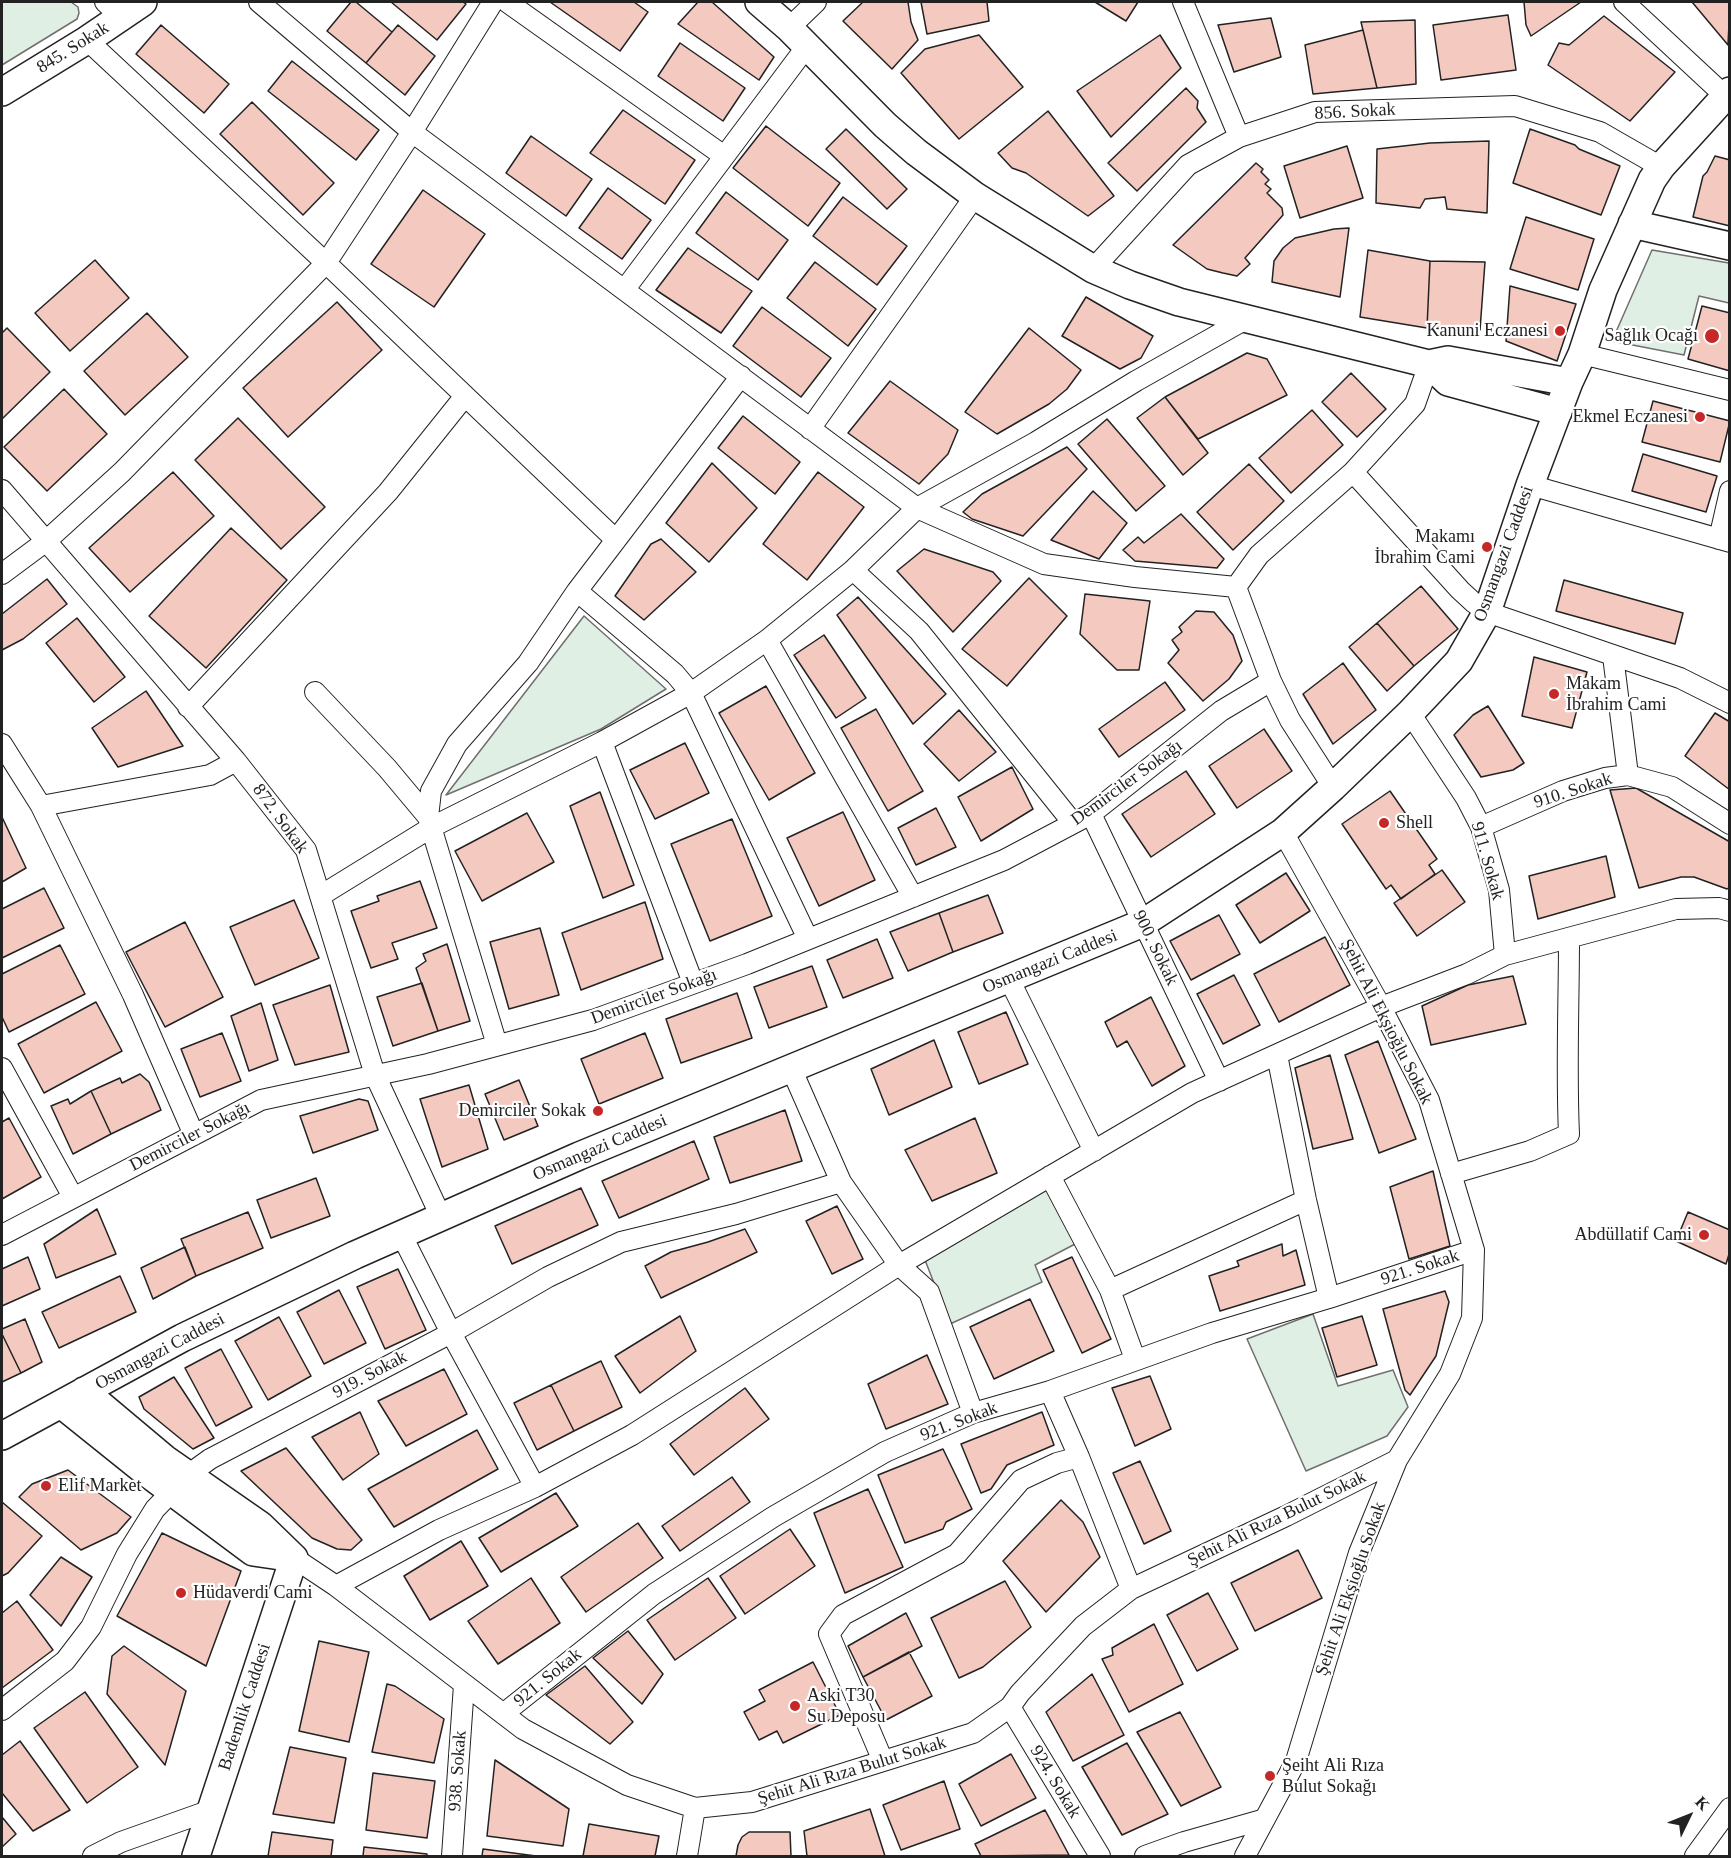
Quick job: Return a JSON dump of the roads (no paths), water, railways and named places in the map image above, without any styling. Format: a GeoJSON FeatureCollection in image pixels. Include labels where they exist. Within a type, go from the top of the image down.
{"type":"FeatureCollection","features":[{"type":"Feature","properties":{"kind":"main road","name":"845. Sokak"},"geometry":{"type":"LineString","coordinates":[[2,92],[87,40],[113,9],[143,2]]}},
{"type":"Feature","properties":{"kind":"main road"},"geometry":{"type":"LineString","coordinates":[[759,2],[798,37],[885,125],[916,152],[975,196],[1093,269],[1179,302],[1430,364],[1448,360],[1569,382]]}},
{"type":"Feature","properties":{"kind":"main road","name":"Osmangazi Caddesi"},"geometry":{"type":"LineString","coordinates":[[2,1436],[182,1338],[401,1234],[579,1156],[1143,923],[1283,832],[1410,713],[1459,661],[1487,612],[1530,485],[1582,354],[1603,290],[1652,180],[1727,93]]}},
{"type":"Feature","properties":{"kind":"main road"},"geometry":{"type":"LineString","coordinates":[[1632,224],[1730,246]]}},
{"type":"Feature","properties":{"kind":"main road"},"geometry":{"type":"LineString","coordinates":[[1430,364],[1448,382],[1558,412]]}},
{"type":"Feature","properties":{"kind":"main road"},"geometry":{"type":"LineString","coordinates":[[84,1391],[165,1459],[180,1483]]}},
{"type":"Feature","properties":{"kind":"main road"},"geometry":{"type":"LineString","coordinates":[[61,1404],[180,1483],[260,1525],[294,1558]]}},
{"type":"Feature","properties":{"kind":"main road","name":"Bademlik Caddesi"},"geometry":{"type":"LineString","coordinates":[[196,1857],[294,1558]]}},
{"type":"Feature","properties":{"kind":"street"},"geometry":{"type":"LineString","coordinates":[[259,2],[412,132],[917,508],[1044,564],[1135,577],[1236,587]]}},
{"type":"Feature","properties":{"kind":"street"},"geometry":{"type":"LineString","coordinates":[[2,574],[45,542],[122,472],[326,263],[412,132],[493,2]]}},
{"type":"Feature","properties":{"kind":"street"},"geometry":{"type":"LineString","coordinates":[[507,2],[724,156]]}},
{"type":"Feature","properties":{"kind":"street"},"geometry":{"type":"LineString","coordinates":[[625,289],[724,156],[798,37],[816,2]]}},
{"type":"Feature","properties":{"kind":"street"},"geometry":{"type":"LineString","coordinates":[[1183,2],[1239,137]]}},
{"type":"Feature","properties":{"kind":"street"},"geometry":{"type":"LineString","coordinates":[[1624,2],[1727,93]]}},
{"type":"Feature","properties":{"kind":"street"},"geometry":{"type":"LineString","coordinates":[[87,40],[326,263],[616,540]]}},
{"type":"Feature","properties":{"kind":"street","name":"856. Sokak"},"geometry":{"type":"LineString","coordinates":[[1093,269],[1188,165],[1239,137],[1315,112],[1515,106],[1600,132],[1661,167]]}},
{"type":"Feature","properties":{"kind":"street"},"geometry":{"type":"LineString","coordinates":[[810,429],[975,196]]}},
{"type":"Feature","properties":{"kind":"street"},"geometry":{"type":"LineString","coordinates":[[320,896],[430,822],[602,742],[692,693],[767,640],[853,570],[917,508],[1036,442],[1136,381],[1246,319]]}},
{"type":"Feature","properties":{"kind":"street"},"geometry":{"type":"LineString","coordinates":[[1582,354],[1730,390]]}},
{"type":"Feature","properties":{"kind":"street"},"geometry":{"type":"LineString","coordinates":[[1236,587],[1259,555],[1353,472],[1415,404],[1430,364]]}},
{"type":"Feature","properties":{"kind":"street"},"geometry":{"type":"LineString","coordinates":[[497,1045],[430,822],[431,791],[457,744],[528,663],[577,591],[741,376]]}},
{"type":"Feature","properties":{"kind":"street"},"geometry":{"type":"LineString","coordinates":[[188,707],[388,492],[465,396]]}},
{"type":"Feature","properties":{"kind":"street"},"geometry":{"type":"LineString","coordinates":[[1353,472],[1460,590],[1487,612],[1680,678],[1730,703]]}},
{"type":"Feature","properties":{"kind":"street"},"geometry":{"type":"LineString","coordinates":[[1530,485],[1724,541],[1730,491]]}},
{"type":"Feature","properties":{"kind":"street","name":"872. Sokak"},"geometry":{"type":"LineString","coordinates":[[2,490],[236,761],[306,849],[375,1075],[441,1217]]}},
{"type":"Feature","properties":{"kind":"street"},"geometry":{"type":"LineString","coordinates":[[853,570],[919,632],[1073,824]]}},
{"type":"Feature","properties":{"kind":"street"},"geometry":{"type":"LineString","coordinates":[[1236,587],[1271,681],[1290,720],[1332,787]]}},
{"type":"Feature","properties":{"kind":"street"},"geometry":{"type":"LineString","coordinates":[[577,591],[675,674],[692,693],[808,939]]}},
{"type":"Feature","properties":{"kind":"street"},"geometry":{"type":"LineString","coordinates":[[767,640],[912,897]]}},
{"type":"Feature","properties":{"kind":"street"},"geometry":{"type":"LineString","coordinates":[[1613,656],[1628,775]]}},
{"type":"Feature","properties":{"kind":"street","name":"Demirciler Sokağı"},"geometry":{"type":"LineString","coordinates":[[2,1235],[261,1100],[429,1064],[593,1020],[808,939],[1004,860],[1091,814],[1221,711],[1271,681]]}},
{"type":"Feature","properties":{"kind":"street"},"geometry":{"type":"LineString","coordinates":[[315,692],[387,768],[430,822]]}},
{"type":"Feature","properties":{"kind":"street","name":"911. Sokak"},"geometry":{"type":"LineString","coordinates":[[1410,713],[1466,798],[1481,827],[1499,890],[1504,955]]}},
{"type":"Feature","properties":{"kind":"street"},"geometry":{"type":"LineString","coordinates":[[602,742],[693,983]]}},
{"type":"Feature","properties":{"kind":"street"},"geometry":{"type":"LineString","coordinates":[[2,744],[41,807],[132,995],[194,1135]]}},
{"type":"Feature","properties":{"kind":"street"},"geometry":{"type":"LineString","coordinates":[[41,807],[210,775],[236,761]]}},
{"type":"Feature","properties":{"kind":"street","name":"910. Sokak"},"geometry":{"type":"LineString","coordinates":[[1481,827],[1563,791],[1605,778],[1628,775],[1672,787],[1730,824]]}},
{"type":"Feature","properties":{"kind":"street","name":"900. Sokak"},"geometry":{"type":"LineString","coordinates":[[1091,814],[1219,1081]]}},
{"type":"Feature","properties":{"kind":"street","name":"Şehit Ali Ekşioğlu Sokak"},"geometry":{"type":"LineString","coordinates":[[1245,1857],[1296,1761],[1359,1553],[1397,1460],[1450,1374],[1472,1318],[1474,1250],[1429,1100],[1381,1007],[1283,832]]}},
{"type":"Feature","properties":{"kind":"street"},"geometry":{"type":"LineString","coordinates":[[336,1586],[439,1530],[535,1486],[632,1435],[899,1265],[1192,1093],[1381,1007],[1467,974],[1504,955],[1676,909],[1719,908],[1730,911]]}},
{"type":"Feature","properties":{"kind":"street"},"geometry":{"type":"LineString","coordinates":[[1451,1174],[1530,1151],[1569,1134],[1567,1089],[1569,938]]}},
{"type":"Feature","properties":{"kind":"street"},"geometry":{"type":"LineString","coordinates":[[1009,979],[1094,1151]]}},
{"type":"Feature","properties":{"kind":"street"},"geometry":{"type":"LineString","coordinates":[[1276,1055],[1329,1298]]}},
{"type":"Feature","properties":{"kind":"street"},"geometry":{"type":"LineString","coordinates":[[2,1068],[74,1197]]}},
{"type":"Feature","properties":{"kind":"street"},"geometry":{"type":"LineString","coordinates":[[791,1068],[842,1182],[899,1265],[929,1292],[973,1413]]}},
{"type":"Feature","properties":{"kind":"street"},"geometry":{"type":"LineString","coordinates":[[1050,1176],[1110,1290],[1135,1359]]}},
{"type":"Feature","properties":{"kind":"street","name":"919. Sokak"},"geometry":{"type":"LineString","coordinates":[[2,1710],[65,1661],[91,1627],[127,1554],[155,1509],[180,1483],[210,1459],[451,1333],[548,1277],[621,1242],[736,1214],[842,1182]]}},
{"type":"Feature","properties":{"kind":"street"},"geometry":{"type":"LineString","coordinates":[[1110,1290],[1306,1200]]}},
{"type":"Feature","properties":{"kind":"street"},"geometry":{"type":"LineString","coordinates":[[401,1234],[451,1333],[535,1486]]}},
{"type":"Feature","properties":{"kind":"street","name":"921. Sokak"},"geometry":{"type":"LineString","coordinates":[[503,1713],[654,1594],[773,1517],[885,1452],[973,1413],[1050,1391],[1212,1333],[1329,1298],[1474,1250]]}},
{"type":"Feature","properties":{"kind":"street"},"geometry":{"type":"LineString","coordinates":[[1050,1391],[1079,1457],[1131,1589]]}},
{"type":"Feature","properties":{"kind":"street"},"geometry":{"type":"LineString","coordinates":[[883,1761],[829,1634],[843,1615],[957,1554],[1021,1480],[1057,1462],[1079,1457]]}},
{"type":"Feature","properties":{"kind":"street","name":"Şehit Ali Rıza Bulut Sokak"},"geometry":{"type":"LineString","coordinates":[[294,1558],[336,1586],[523,1729],[627,1785],[695,1808],[752,1802],[973,1733],[1010,1707],[1083,1626],[1131,1589],[1286,1516],[1397,1460]]}},
{"type":"Feature","properties":{"kind":"street","name":"938. Sokak"},"geometry":{"type":"LineString","coordinates":[[452,1857],[464,1685]]}},
{"type":"Feature","properties":{"kind":"street","name":"924. Sokak"},"geometry":{"type":"LineString","coordinates":[[1010,1707],[1100,1857]]}},
{"type":"Feature","properties":{"kind":"street"},"geometry":{"type":"LineString","coordinates":[[687,1857],[695,1808]]}},
{"type":"Feature","properties":{"kind":"street"},"geometry":{"type":"LineString","coordinates":[[1695,1857],[1730,1808]]}},
{"type":"Feature","properties":{"kind":"street"},"geometry":{"type":"LineString","coordinates":[[93,1857],[121,1842],[211,1810]]}},
{"type":"Feature","properties":{"kind":"street"},"geometry":{"type":"LineString","coordinates":[[1145,1857],[1184,1842],[1265,1819]]}},
{"type":"Feature","properties":{"kind":"place","name":"Kanuni Eczanesi"},"geometry":{"type":"Point","coordinates":[1560,331]}},
{"type":"Feature","properties":{"kind":"place","name":"Sağlık Ocağı"},"geometry":{"type":"Point","coordinates":[1712,336]}},
{"type":"Feature","properties":{"kind":"place","name":"Ekmel Eczanesi"},"geometry":{"type":"Point","coordinates":[1700,417]}},
{"type":"Feature","properties":{"kind":"place","name":"Makamı İbrahim Cami"},"geometry":{"type":"Point","coordinates":[1487,547]}},
{"type":"Feature","properties":{"kind":"place","name":"Makam İbrahim Cami"},"geometry":{"type":"Point","coordinates":[1554,694]}},
{"type":"Feature","properties":{"kind":"place","name":"Shell"},"geometry":{"type":"Point","coordinates":[1384,823]}},
{"type":"Feature","properties":{"kind":"place","name":"Demirciler Sokak"},"geometry":{"type":"Point","coordinates":[598,1111]}},
{"type":"Feature","properties":{"kind":"place","name":"Abdüllatif Cami"},"geometry":{"type":"Point","coordinates":[1704,1235]}},
{"type":"Feature","properties":{"kind":"place","name":"Elif Market"},"geometry":{"type":"Point","coordinates":[46,1486]}},
{"type":"Feature","properties":{"kind":"place","name":"Hüdaverdi Cami"},"geometry":{"type":"Point","coordinates":[181,1593]}},
{"type":"Feature","properties":{"kind":"place","name":"Aski T30 Su Deposu"},"geometry":{"type":"Point","coordinates":[795,1706]}},
{"type":"Feature","properties":{"kind":"place","name":"Şeiht Ali Rıza Bulut Sokağı"},"geometry":{"type":"Point","coordinates":[1270,1776]}}]}
